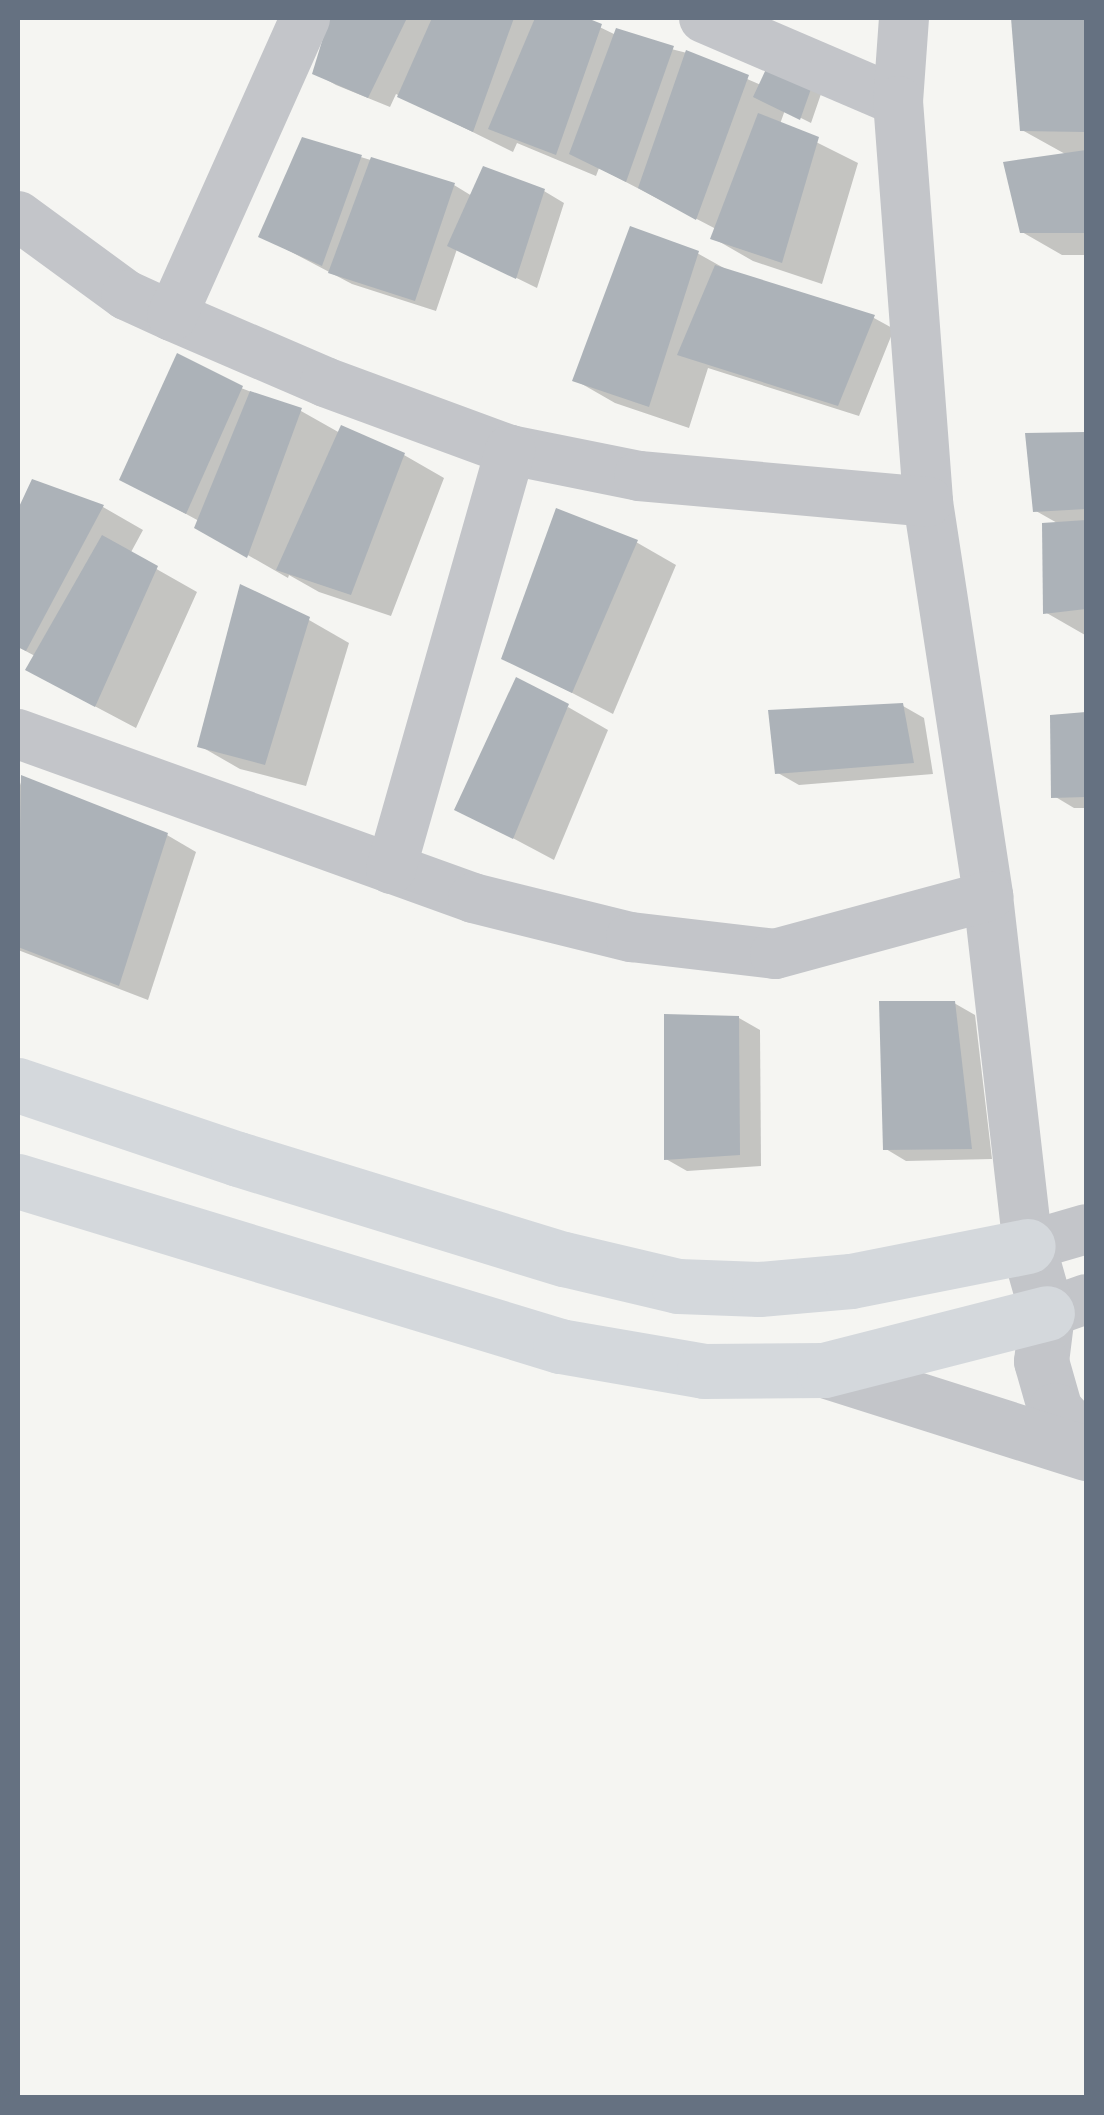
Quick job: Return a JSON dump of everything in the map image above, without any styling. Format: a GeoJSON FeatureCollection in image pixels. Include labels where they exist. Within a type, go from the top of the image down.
{"type":"FeatureCollection","features":[{"type":"Feature","properties":{"kind":"highway"},"geometry":{"type":"LineString","coordinates":[[18,1085],[238,1160],[491,1237],[678,1286],[758,1289],[851,1281],[1028,1246]]}},
{"type":"Feature","properties":{"kind":"highway"},"geometry":{"type":"LineString","coordinates":[[18,1181],[560,1346],[704,1371],[824,1370],[1073,1320]]}},
{"type":"Feature","properties":{"kind":"street"},"geometry":{"type":"LineString","coordinates":[[172,316],[305,18]]}},
{"type":"Feature","properties":{"kind":"street"},"geometry":{"type":"LineString","coordinates":[[704,18],[898,100]]}},
{"type":"Feature","properties":{"kind":"street"},"geometry":{"type":"LineString","coordinates":[[904,18],[898,100],[928,502],[988,896],[1028,1246],[1073,1320],[1042,1361],[1054,1410],[1086,1443]]}},
{"type":"Feature","properties":{"kind":"street"},"geometry":{"type":"LineString","coordinates":[[18,216],[126,295],[325,382],[510,450],[640,476],[928,502]]}},
{"type":"Feature","properties":{"kind":"street"},"geometry":{"type":"LineString","coordinates":[[391,869],[510,450]]}},
{"type":"Feature","properties":{"kind":"street"},"geometry":{"type":"LineString","coordinates":[[18,734],[473,898],[630,936],[775,954],[988,896]]}},
{"type":"Feature","properties":{"kind":"street"},"geometry":{"type":"LineString","coordinates":[[1028,1246],[1086,1230]]}},
{"type":"Feature","properties":{"kind":"street"},"geometry":{"type":"LineString","coordinates":[[824,1370],[1086,1453]]}},
{"type":"Feature","properties":{"kind":"building"},"geometry":{"type":"Polygon","coordinates":[[[329,18],[407,18],[368,98],[312,74],[329,18]]]}},
{"type":"Feature","properties":{"kind":"building"},"geometry":{"type":"Polygon","coordinates":[[[432,18],[514,18],[473,132],[397,97],[432,18]]]}},
{"type":"Feature","properties":{"kind":"building"},"geometry":{"type":"Polygon","coordinates":[[[535,18],[587,18],[602,24],[556,155],[488,129],[535,18]]]}},
{"type":"Feature","properties":{"kind":"building"},"geometry":{"type":"Polygon","coordinates":[[[1011,18],[1086,18],[1086,132],[1020,131],[1011,18]]]}},
{"type":"Feature","properties":{"kind":"building"},"geometry":{"type":"Polygon","coordinates":[[[616,28],[674,46],[626,182],[569,154],[616,28]]]}},
{"type":"Feature","properties":{"kind":"building"},"geometry":{"type":"Polygon","coordinates":[[[686,50],[749,75],[696,220],[638,188],[686,50]]]}},
{"type":"Feature","properties":{"kind":"building"},"geometry":{"type":"Polygon","coordinates":[[[767,67],[812,86],[800,120],[753,97],[767,67]]]}},
{"type":"Feature","properties":{"kind":"building"},"geometry":{"type":"Polygon","coordinates":[[[758,113],[819,137],[782,263],[710,239],[758,113]]]}},
{"type":"Feature","properties":{"kind":"building"},"geometry":{"type":"Polygon","coordinates":[[[302,137],[362,155],[322,266],[258,237],[302,137]]]}},
{"type":"Feature","properties":{"kind":"building"},"geometry":{"type":"Polygon","coordinates":[[[1086,150],[1086,233],[1020,233],[1003,162],[1086,150]]]}},
{"type":"Feature","properties":{"kind":"building"},"geometry":{"type":"Polygon","coordinates":[[[371,157],[455,183],[415,301],[328,273],[371,157]]]}},
{"type":"Feature","properties":{"kind":"building"},"geometry":{"type":"Polygon","coordinates":[[[483,166],[545,189],[516,279],[447,246],[483,166]]]}},
{"type":"Feature","properties":{"kind":"building"},"geometry":{"type":"Polygon","coordinates":[[[630,226],[699,251],[649,407],[572,381],[630,226]]]}},
{"type":"Feature","properties":{"kind":"building"},"geometry":{"type":"Polygon","coordinates":[[[715,265],[875,315],[838,406],[677,355],[715,265]]]}},
{"type":"Feature","properties":{"kind":"building"},"geometry":{"type":"Polygon","coordinates":[[[177,353],[243,386],[186,514],[119,480],[177,353]]]}},
{"type":"Feature","properties":{"kind":"building"},"geometry":{"type":"Polygon","coordinates":[[[250,391],[302,408],[247,558],[194,528],[250,391]]]}},
{"type":"Feature","properties":{"kind":"building"},"geometry":{"type":"Polygon","coordinates":[[[341,425],[405,453],[351,595],[276,570],[341,425]]]}},
{"type":"Feature","properties":{"kind":"building"},"geometry":{"type":"Polygon","coordinates":[[[1086,432],[1086,509],[1033,512],[1025,433],[1086,432]]]}},
{"type":"Feature","properties":{"kind":"building"},"geometry":{"type":"Polygon","coordinates":[[[32,479],[104,505],[26,651],[18,647],[18,509],[32,479]]]}},
{"type":"Feature","properties":{"kind":"building"},"geometry":{"type":"Polygon","coordinates":[[[556,508],[638,540],[572,693],[501,659],[556,508]]]}},
{"type":"Feature","properties":{"kind":"building"},"geometry":{"type":"Polygon","coordinates":[[[1086,520],[1086,609],[1043,614],[1042,523],[1086,520]]]}},
{"type":"Feature","properties":{"kind":"building"},"geometry":{"type":"Polygon","coordinates":[[[102,535],[158,566],[95,707],[25,670],[102,535]]]}},
{"type":"Feature","properties":{"kind":"building"},"geometry":{"type":"Polygon","coordinates":[[[240,584],[310,617],[265,765],[197,747],[240,584]]]}},
{"type":"Feature","properties":{"kind":"building"},"geometry":{"type":"Polygon","coordinates":[[[516,677],[569,704],[513,839],[454,810],[516,677]]]}},
{"type":"Feature","properties":{"kind":"building"},"geometry":{"type":"Polygon","coordinates":[[[903,703],[914,763],[775,774],[768,710],[903,703]]]}},
{"type":"Feature","properties":{"kind":"building"},"geometry":{"type":"Polygon","coordinates":[[[1086,712],[1086,797],[1051,798],[1050,715],[1086,712]]]}},
{"type":"Feature","properties":{"kind":"building"},"geometry":{"type":"Polygon","coordinates":[[[21,775],[168,833],[119,986],[18,947],[21,775]]]}},
{"type":"Feature","properties":{"kind":"building"},"geometry":{"type":"Polygon","coordinates":[[[879,1001],[955,1001],[972,1149],[883,1150],[879,1001]]]}},
{"type":"Feature","properties":{"kind":"building"},"geometry":{"type":"Polygon","coordinates":[[[664,1014],[739,1016],[740,1155],[664,1160],[664,1014]]]}}]}
